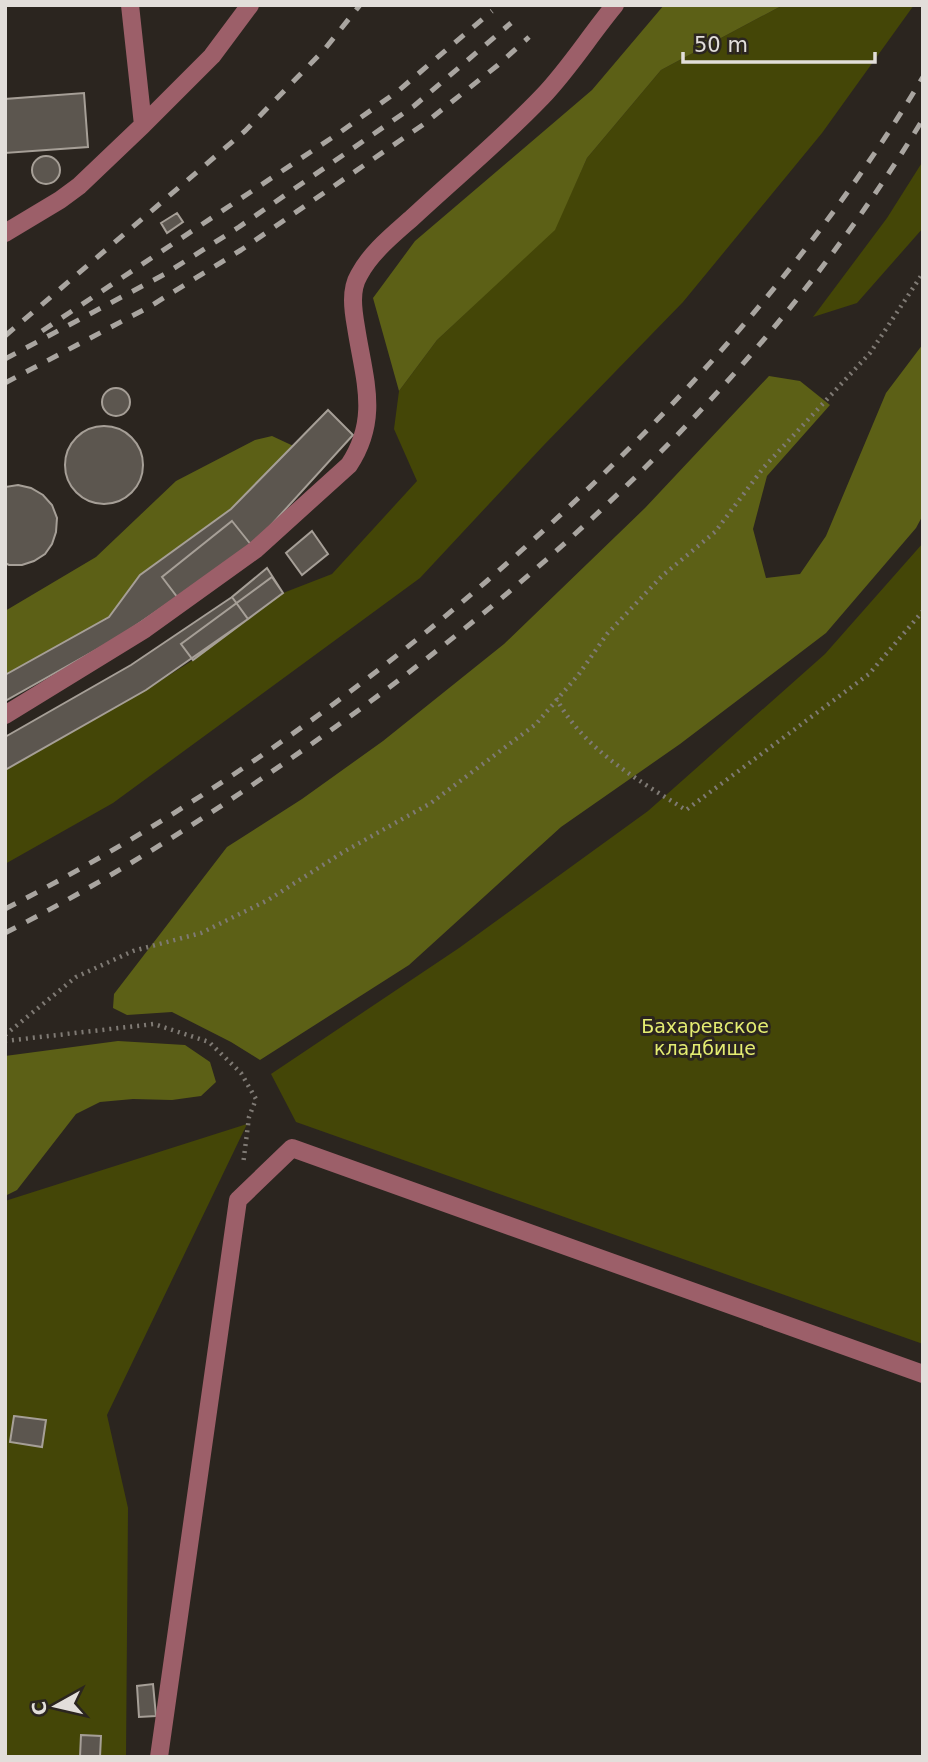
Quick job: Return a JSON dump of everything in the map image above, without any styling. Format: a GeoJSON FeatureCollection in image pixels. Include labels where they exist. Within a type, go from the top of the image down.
{"type":"FeatureCollection","features":[{"type":"Feature","properties":{"kind":"street"},"geometry":{"type":"LineString","coordinates":[[130,5],[143,125]]}},
{"type":"Feature","properties":{"kind":"street"},"geometry":{"type":"LineString","coordinates":[[5,233],[79,186],[212,56],[250,5]]}},
{"type":"Feature","properties":{"kind":"street"},"geometry":{"type":"LineString","coordinates":[[5,715],[145,629],[255,550],[349,466],[360,449],[368,415],[354,316],[353,297],[357,277],[381,247],[542,97],[615,5]]}},
{"type":"Feature","properties":{"kind":"street"},"geometry":{"type":"LineString","coordinates":[[159,1757],[238,1200],[292,1148],[923,1374]]}},
{"type":"Feature","properties":{"kind":"path"},"geometry":{"type":"LineString","coordinates":[[5,1035],[76,977],[133,951],[201,933],[268,900],[345,851],[431,803],[536,724],[579,674],[607,634],[662,576],[715,532],[764,467],[870,353],[923,273]]}},
{"type":"Feature","properties":{"kind":"path"},"geometry":{"type":"LineString","coordinates":[[556,698],[569,721],[615,765],[686,810],[869,674],[923,611]]}},
{"type":"Feature","properties":{"kind":"path"},"geometry":{"type":"LineString","coordinates":[[5,1041],[153,1024],[209,1042],[241,1073],[256,1099],[249,1117],[238,1200]]}},
{"type":"Feature","properties":{"kind":"green space"},"geometry":{"type":"Polygon","coordinates":[[[783,5],[914,5],[822,133],[683,302],[420,578],[113,803],[5,864],[5,770],[146,690],[193,660],[283,593],[332,574],[417,481],[394,429],[399,391],[437,340],[554,230],[587,158],[661,70],[783,5]]]}},
{"type":"Feature","properties":{"kind":"green space"},"geometry":{"type":"Polygon","coordinates":[[[923,161],[923,228],[857,303],[813,317],[887,218],[923,161]]]}},
{"type":"Feature","properties":{"kind":"green space","name":"Бахаревское кладбище"},"geometry":{"type":"Polygon","coordinates":[[[923,543],[923,1344],[296,1122],[271,1074],[459,948],[648,811],[825,654],[923,543]]]}},
{"type":"Feature","properties":{"kind":"green space"},"geometry":{"type":"Polygon","coordinates":[[[247,1124],[107,1415],[128,1508],[126,1757],[5,1757],[5,1201],[247,1124]]]}},
{"type":"Feature","properties":{"kind":"shaded area"},"geometry":{"type":"Polygon","coordinates":[[[664,5],[783,5],[661,70],[587,158],[555,230],[437,340],[399,391],[373,298],[415,241],[592,90],[664,5]]]}},
{"type":"Feature","properties":{"kind":"shaded area"},"geometry":{"type":"Polygon","coordinates":[[[923,344],[923,515],[916,528],[826,633],[680,744],[561,827],[409,965],[260,1060],[172,1012],[127,1015],[113,1008],[114,994],[227,847],[302,799],[383,741],[504,644],[645,508],[769,376],[800,381],[830,405],[767,476],[753,529],[766,578],[800,574],[826,536],[886,393],[923,344]]]}},
{"type":"Feature","properties":{"kind":"shaded area"},"geometry":{"type":"Polygon","coordinates":[[[272,436],[302,450],[287,492],[5,694],[5,611],[96,557],[176,481],[255,440],[272,436]]]}},
{"type":"Feature","properties":{"kind":"shaded area"},"geometry":{"type":"Polygon","coordinates":[[[118,1041],[185,1045],[210,1062],[216,1082],[201,1096],[172,1100],[100,1102],[76,1114],[17,1190],[5,1196],[5,1056],[118,1041]]]}},
{"type":"Feature","properties":{"kind":"building"},"geometry":{"type":"Polygon","coordinates":[[[84,93],[88,147],[5,153],[5,99],[84,93]]]}},
{"type":"Feature","properties":{"kind":"building"},"geometry":{"type":"Polygon","coordinates":[[[46,156],[56,160],[60,170],[56,180],[46,184],[36,180],[32,170],[36,160],[46,156]]]}},
{"type":"Feature","properties":{"kind":"building"},"geometry":{"type":"Polygon","coordinates":[[[177,213],[183,222],[167,233],[161,223],[177,213]]]}},
{"type":"Feature","properties":{"kind":"building"},"geometry":{"type":"Polygon","coordinates":[[[116,388],[126,392],[130,402],[126,412],[116,416],[106,412],[102,402],[106,392],[116,388]]]}},
{"type":"Feature","properties":{"kind":"building"},"geometry":{"type":"Polygon","coordinates":[[[328,410],[353,435],[252,546],[119,637],[5,701],[5,675],[109,617],[140,575],[231,509],[328,410]]]}},
{"type":"Feature","properties":{"kind":"building"},"geometry":{"type":"Polygon","coordinates":[[[96,426],[112,426],[126,432],[137,443],[143,457],[143,473],[137,487],[126,498],[112,504],[96,504],[82,498],[71,487],[65,473],[65,457],[71,443],[82,432],[96,426]]]}},
{"type":"Feature","properties":{"kind":"building"},"geometry":{"type":"Polygon","coordinates":[[[18,485],[43,495],[52,505],[57,518],[56,532],[45,554],[22,565],[9,565],[5,563],[5,487],[18,485]]]}},
{"type":"Feature","properties":{"kind":"building"},"geometry":{"type":"Polygon","coordinates":[[[232,521],[252,546],[181,602],[162,577],[232,521]]]}},
{"type":"Feature","properties":{"kind":"building"},"geometry":{"type":"Polygon","coordinates":[[[312,531],[328,554],[302,575],[286,553],[312,531]]]}},
{"type":"Feature","properties":{"kind":"building"},"geometry":{"type":"Polygon","coordinates":[[[267,568],[283,593],[248,619],[232,597],[267,568]]]}},
{"type":"Feature","properties":{"kind":"building"},"geometry":{"type":"Polygon","coordinates":[[[272,577],[283,593],[193,660],[181,644],[272,577]]]}},
{"type":"Feature","properties":{"kind":"building"},"geometry":{"type":"Polygon","coordinates":[[[232,597],[248,619],[146,690],[5,770],[5,737],[131,665],[232,597]]]}},
{"type":"Feature","properties":{"kind":"building"},"geometry":{"type":"Polygon","coordinates":[[[14,1416],[46,1420],[42,1447],[10,1442],[14,1416]]]}},
{"type":"Feature","properties":{"kind":"building"},"geometry":{"type":"Polygon","coordinates":[[[153,1684],[156,1716],[139,1717],[137,1686],[153,1684]]]}},
{"type":"Feature","properties":{"kind":"building"},"geometry":{"type":"Polygon","coordinates":[[[81,1735],[101,1736],[100,1757],[80,1757],[81,1735]]]}},
{"type":"Feature","properties":{"kind":"railway"},"geometry":{"type":"LineString","coordinates":[[5,336],[245,131],[324,50],[360,5]]}},
{"type":"Feature","properties":{"kind":"railway"},"geometry":{"type":"LineString","coordinates":[[42,331],[339,133],[398,91],[492,11]]}},
{"type":"Feature","properties":{"kind":"railway"},"geometry":{"type":"LineString","coordinates":[[5,359],[165,274],[239,227],[414,106],[511,23]]}},
{"type":"Feature","properties":{"kind":"railway"},"geometry":{"type":"LineString","coordinates":[[5,383],[149,307],[241,250],[424,124],[529,37]]}},
{"type":"Feature","properties":{"kind":"railway"},"geometry":{"type":"LineString","coordinates":[[5,909],[70,875],[195,800],[316,717],[432,627],[550,524],[611,467],[669,407],[779,282],[878,148],[923,77]]}},
{"type":"Feature","properties":{"kind":"railway"},"geometry":{"type":"LineString","coordinates":[[5,933],[136,860],[261,779],[451,640],[541,564],[628,484],[710,400],[787,311],[858,218],[923,119]]}}]}
